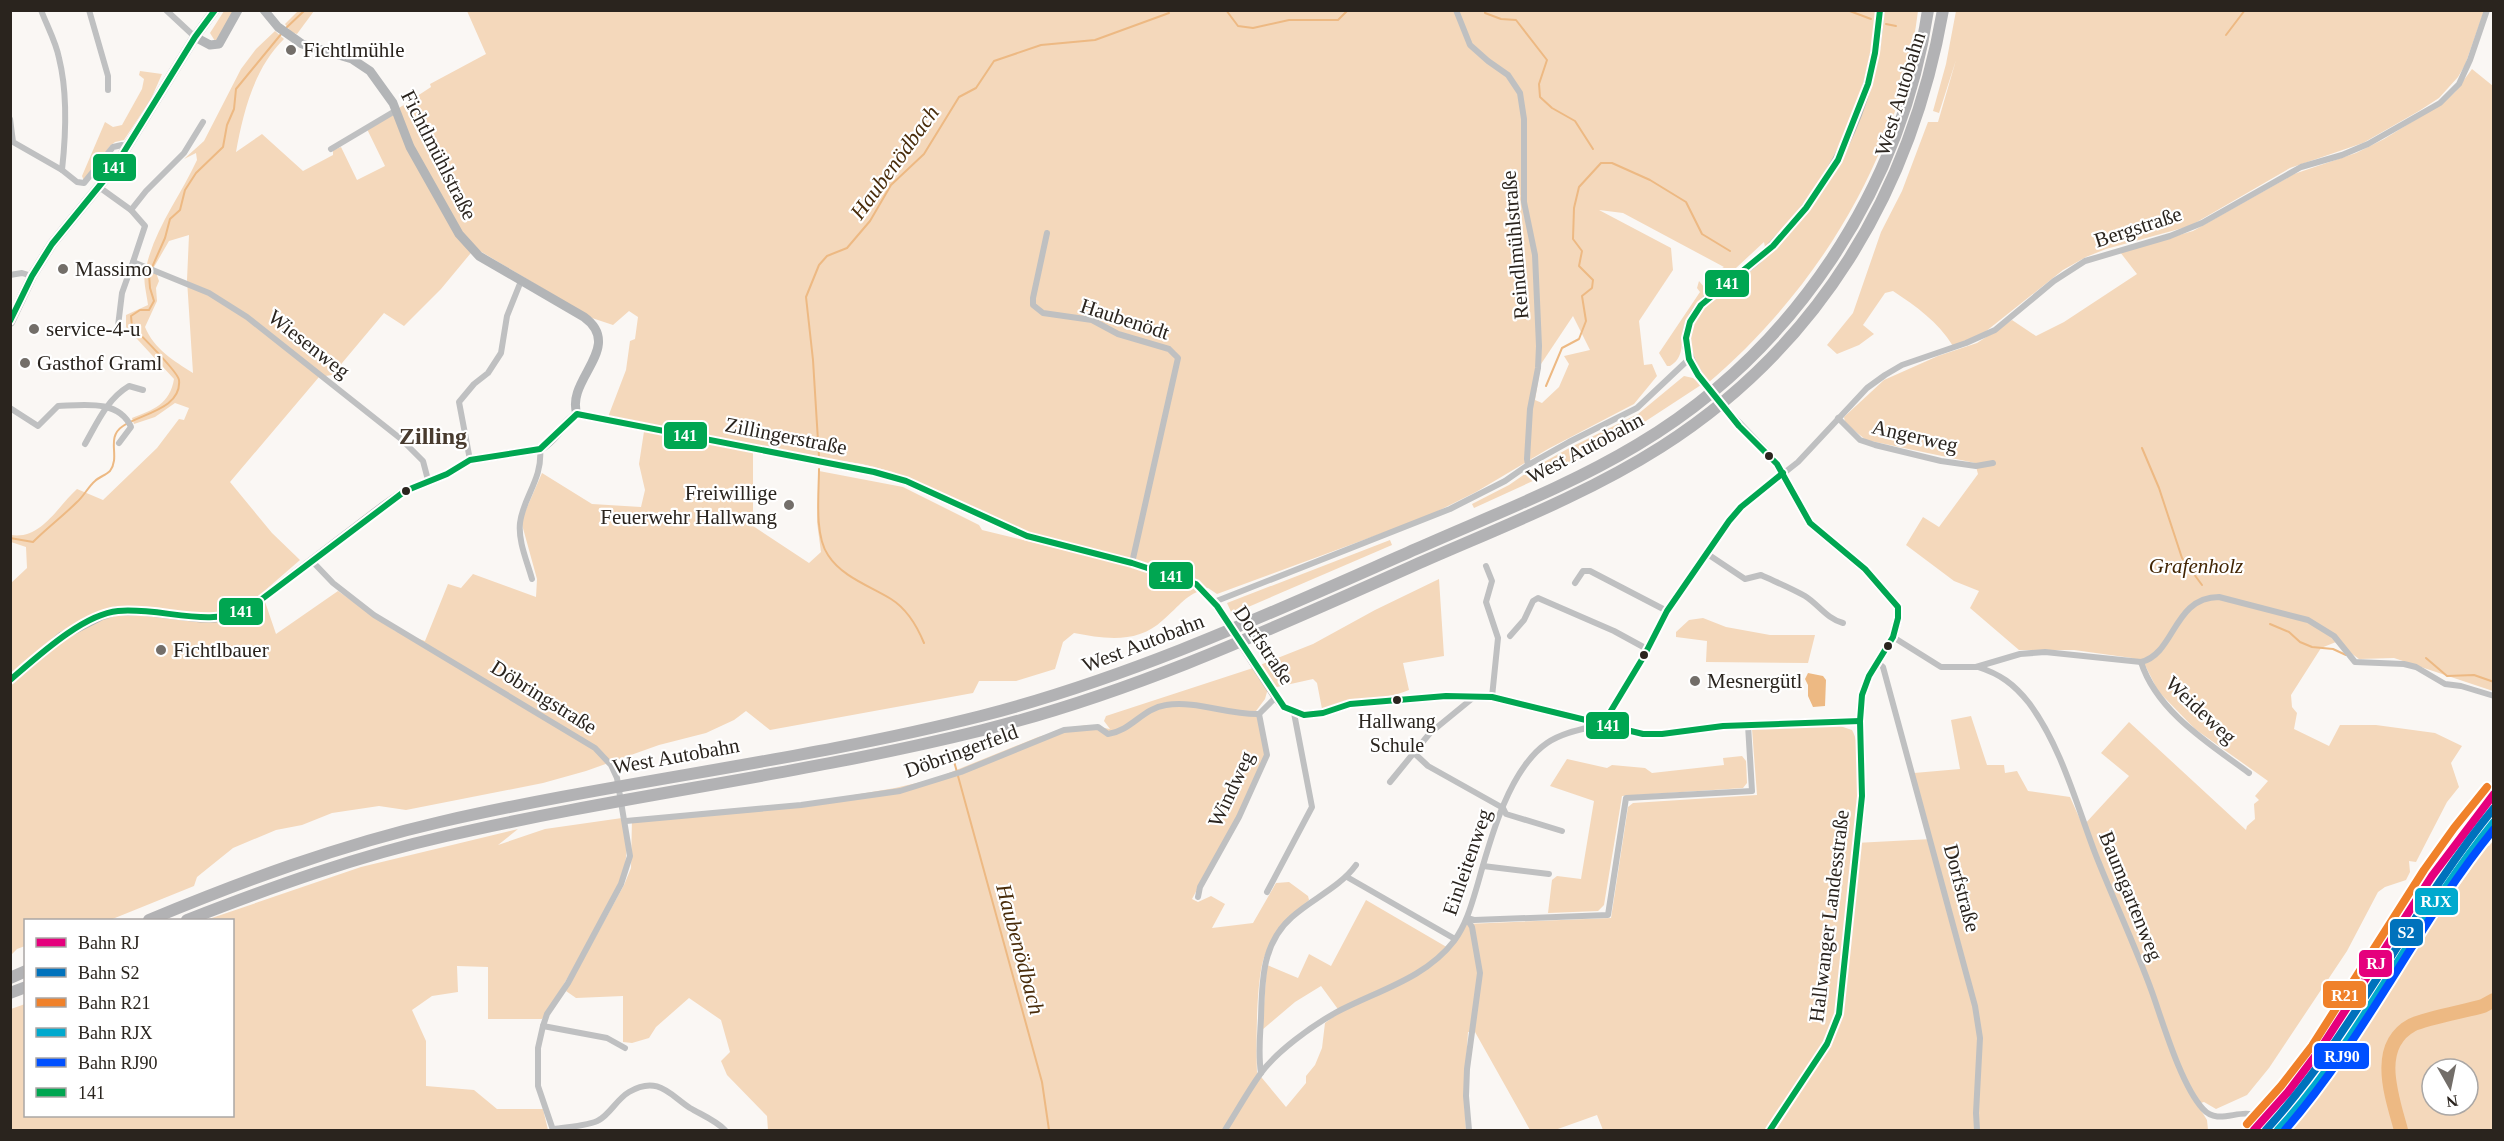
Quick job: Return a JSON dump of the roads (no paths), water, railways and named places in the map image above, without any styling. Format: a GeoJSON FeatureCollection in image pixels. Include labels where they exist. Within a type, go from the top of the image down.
{"type":"FeatureCollection","features":[{"type":"Feature","properties":{"kind":"highway","name":"West Autobahn"},"geometry":{"type":"LineString","coordinates":[[154,919],[290,866],[374,839],[448,820],[942,726],[1094,683],[1171,655],[1266,615],[1522,503],[1632,448],[1696,405],[1743,365],[1797,307],[1823,273],[1861,210],[1892,146],[1916,71],[1928,10]]}},
{"type":"Feature","properties":{"kind":"highway","name":"West Autobahn"},"geometry":{"type":"LineString","coordinates":[[192,919],[308,874],[447,836],[949,738],[1084,701],[1179,667],[1288,621],[1566,498],[1640,460],[1704,417],[1752,377],[1793,335],[1842,271],[1889,188],[1908,147],[1926,89],[1943,10]]}},
{"type":"Feature","properties":{"kind":"highway"},"geometry":{"type":"LineString","coordinates":[[10,978],[24,972]]}},
{"type":"Feature","properties":{"kind":"main road"},"geometry":{"type":"LineString","coordinates":[[10,322],[32,276],[52,244],[99,187],[128,147],[195,37],[215,10]]}},
{"type":"Feature","properties":{"kind":"street"},"geometry":{"type":"LineString","coordinates":[[41,10],[59,58],[63,82],[66,132],[62,170]]}},
{"type":"Feature","properties":{"kind":"street"},"geometry":{"type":"LineString","coordinates":[[89,10],[108,76],[108,90]]}},
{"type":"Feature","properties":{"kind":"street"},"geometry":{"type":"LineString","coordinates":[[166,10],[195,37],[210,45],[219,44],[238,10]]}},
{"type":"Feature","properties":{"kind":"street","name":"Fichtlmühlstraße"},"geometry":{"type":"LineString","coordinates":[[264,10],[278,27],[289,35],[312,48],[352,59],[370,71],[386,92],[410,147],[459,234],[479,256],[584,316],[597,329],[600,338],[596,353],[575,401],[577,414]]}},
{"type":"Feature","properties":{"kind":"street","name":"Reindlmühlstraße"},"geometry":{"type":"LineString","coordinates":[[1456,10],[1470,45],[1508,75],[1520,93],[1524,119],[1524,202],[1535,255],[1539,346],[1538,368],[1530,409],[1528,465]]}},
{"type":"Feature","properties":{"kind":"street"},"geometry":{"type":"LineString","coordinates":[[1704,383],[1689,359],[1686,338],[1694,314],[1710,297],[1773,246],[1806,208],[1838,160],[1868,84],[1880,10]]}},
{"type":"Feature","properties":{"kind":"street","name":"Bergstraße"},"geometry":{"type":"LineString","coordinates":[[1603,724],[1647,649],[1666,611],[1741,507],[1798,462],[1867,388],[1902,365],[1966,344],[1995,330],[2054,281],[2085,261],[2169,236],[2202,223],[2301,167],[2342,155],[2368,144],[2424,113],[2440,103],[2459,84],[2487,10]]}},
{"type":"Feature","properties":{"kind":"street"},"geometry":{"type":"LineString","coordinates":[[331,149],[395,111]]}},
{"type":"Feature","properties":{"kind":"street"},"geometry":{"type":"LineString","coordinates":[[10,119],[12,141],[62,170],[76,182],[84,183],[113,147],[122,144],[128,147]]}},
{"type":"Feature","properties":{"kind":"street"},"geometry":{"type":"LineString","coordinates":[[131,210],[146,191],[184,153],[203,122]]}},
{"type":"Feature","properties":{"kind":"street"},"geometry":{"type":"LineString","coordinates":[[99,187],[131,210],[145,226],[122,293],[118,327]]}},
{"type":"Feature","properties":{"kind":"street","name":"Haubenödt"},"geometry":{"type":"LineString","coordinates":[[1047,233],[1033,298],[1033,305],[1036,309],[1043,313],[1092,320],[1118,333],[1169,349],[1178,358],[1132,563]]}},
{"type":"Feature","properties":{"kind":"street","name":"Wiesenweg"},"geometry":{"type":"LineString","coordinates":[[133,262],[155,273],[209,293],[247,317],[401,439],[423,460],[428,480]]}},
{"type":"Feature","properties":{"kind":"street"},"geometry":{"type":"LineString","coordinates":[[10,275],[22,273],[32,276]]}},
{"type":"Feature","properties":{"kind":"street"},"geometry":{"type":"LineString","coordinates":[[470,460],[459,402],[474,384],[488,373],[501,353],[507,316],[521,281]]}},
{"type":"Feature","properties":{"kind":"street"},"geometry":{"type":"LineString","coordinates":[[1215,604],[1290,571],[1429,520],[1505,481],[1528,465],[1636,408],[1689,359]]}},
{"type":"Feature","properties":{"kind":"street"},"geometry":{"type":"LineString","coordinates":[[85,444],[107,406],[119,392],[129,386],[143,390]]}},
{"type":"Feature","properties":{"kind":"street"},"geometry":{"type":"LineString","coordinates":[[10,408],[38,426],[58,406],[107,406],[127,418],[131,427],[119,443]]}},
{"type":"Feature","properties":{"kind":"street"},"geometry":{"type":"LineString","coordinates":[[10,680],[63,636],[101,616],[128,610],[201,618],[230,616],[250,608],[389,501],[428,480],[447,474],[470,460],[540,449],[549,444],[566,423],[577,414]]}},
{"type":"Feature","properties":{"kind":"street","name":"Zillingerstraße"},"geometry":{"type":"LineString","coordinates":[[577,414],[874,472],[906,481],[1027,536],[1132,563],[1196,585],[1215,604]]}},
{"type":"Feature","properties":{"kind":"street"},"geometry":{"type":"LineString","coordinates":[[1733,418],[1770,455],[1783,473],[1810,523],[1865,569],[1895,603],[1898,618],[1893,637],[1864,689],[1860,721]]}},
{"type":"Feature","properties":{"kind":"street","name":"Angerweg"},"geometry":{"type":"LineString","coordinates":[[1838,418],[1860,440],[1875,445],[1941,461],[1976,466],[1994,463]]}},
{"type":"Feature","properties":{"kind":"street"},"geometry":{"type":"LineString","coordinates":[[532,579],[521,537],[520,521],[539,472],[540,449]]}},
{"type":"Feature","properties":{"kind":"street"},"geometry":{"type":"LineString","coordinates":[[1706,553],[1744,579],[1761,575],[1807,597],[1829,616],[1843,622]]}},
{"type":"Feature","properties":{"kind":"street","name":"Döbringstraße"},"geometry":{"type":"LineString","coordinates":[[311,560],[333,583],[374,615],[605,756],[617,778],[626,821],[630,856],[627,870],[568,983],[548,1014],[538,1048],[538,1086],[554,1130]]}},
{"type":"Feature","properties":{"kind":"street"},"geometry":{"type":"LineString","coordinates":[[1486,566],[1492,581],[1486,602],[1498,638],[1492,697]]}},
{"type":"Feature","properties":{"kind":"street"},"geometry":{"type":"LineString","coordinates":[[1575,582],[1583,571],[1590,571],[1666,611]]}},
{"type":"Feature","properties":{"kind":"street"},"geometry":{"type":"LineString","coordinates":[[1893,637],[1941,667],[1962,669],[1976,667],[2020,654],[2045,652],[2141,662],[2151,658],[2159,651],[2182,615],[2192,606],[2204,599],[2219,597],[2308,620],[2334,636],[2355,662],[2404,664],[2416,667],[2445,684],[2462,686],[2493,696]]}},
{"type":"Feature","properties":{"kind":"street"},"geometry":{"type":"LineString","coordinates":[[1510,636],[1538,598],[1614,631],[1647,649]]}},
{"type":"Feature","properties":{"kind":"street","name":"Dorfstraße"},"geometry":{"type":"LineString","coordinates":[[1215,604],[1276,697],[1284,707],[1294,713],[1314,715],[1350,704],[1446,696],[1475,696],[1492,697],[1643,734],[1748,725],[1860,721]]}},
{"type":"Feature","properties":{"kind":"street","name":"Dorfstraße"},"geometry":{"type":"LineString","coordinates":[[1877,662],[1883,667],[1900,722],[1975,1006],[1980,1038],[1977,1131]]}},
{"type":"Feature","properties":{"kind":"street","name":"Weideweg"},"geometry":{"type":"LineString","coordinates":[[2141,662],[2154,690],[2183,721],[2250,773]]}},
{"type":"Feature","properties":{"kind":"street","name":"Baumgartenweg"},"geometry":{"type":"LineString","coordinates":[[1976,667],[2009,680],[2028,702],[2057,755],[2124,927],[2142,964],[2172,1049],[2196,1100],[2208,1114],[2218,1118],[2253,1114],[2258,1117]]}},
{"type":"Feature","properties":{"kind":"street"},"geometry":{"type":"LineString","coordinates":[[1390,783],[1430,733],[1475,696]]}},
{"type":"Feature","properties":{"kind":"street"},"geometry":{"type":"LineString","coordinates":[[1259,714],[1276,697]]}},
{"type":"Feature","properties":{"kind":"street","name":"Döbringerfeld"},"geometry":{"type":"LineString","coordinates":[[626,821],[801,805],[900,791],[961,772],[1064,730],[1098,727],[1108,734],[1120,732],[1145,712],[1164,705],[1184,704],[1226,712],[1259,714]]}},
{"type":"Feature","properties":{"kind":"street"},"geometry":{"type":"LineString","coordinates":[[1267,892],[1312,807],[1313,801],[1294,713]]}},
{"type":"Feature","properties":{"kind":"street","name":"Windweg"},"geometry":{"type":"LineString","coordinates":[[1198,897],[1200,887],[1239,817],[1267,755],[1259,714]]}},
{"type":"Feature","properties":{"kind":"street","name":"Hallwanger Landesstraße"},"geometry":{"type":"LineString","coordinates":[[1770,1131],[1827,1044],[1839,1014],[1862,796],[1860,721]]}},
{"type":"Feature","properties":{"kind":"street","name":"Einleitenweg"},"geometry":{"type":"LineString","coordinates":[[1226,1131],[1261,1073],[1317,1024],[1373,993],[1422,971],[1433,963],[1455,939],[1467,918],[1503,808],[1516,780],[1531,757],[1547,743],[1561,735],[1603,724]]}},
{"type":"Feature","properties":{"kind":"street"},"geometry":{"type":"LineString","coordinates":[[1467,918],[1474,920],[1608,915],[1626,798],[1752,791],[1748,725]]}},
{"type":"Feature","properties":{"kind":"street"},"geometry":{"type":"LineString","coordinates":[[1413,752],[1428,766],[1503,808],[1506,814],[1562,831]]}},
{"type":"Feature","properties":{"kind":"street"},"geometry":{"type":"LineString","coordinates":[[1261,1073],[1259,1050],[1262,984],[1271,946],[1291,918],[1347,877],[1356,865]]}},
{"type":"Feature","properties":{"kind":"street"},"geometry":{"type":"LineString","coordinates":[[1483,866],[1549,874]]}},
{"type":"Feature","properties":{"kind":"street"},"geometry":{"type":"LineString","coordinates":[[1347,877],[1455,939]]}},
{"type":"Feature","properties":{"kind":"street"},"geometry":{"type":"LineString","coordinates":[[1467,918],[1472,927],[1480,984],[1472,1024],[1467,1070],[1466,1096],[1469,1131]]}},
{"type":"Feature","properties":{"kind":"street"},"geometry":{"type":"LineString","coordinates":[[543,1026],[608,1038],[625,1048]]}},
{"type":"Feature","properties":{"kind":"street"},"geometry":{"type":"LineString","coordinates":[[554,1130],[599,1120],[620,1098],[635,1089],[646,1087],[667,1089],[686,1105],[711,1119],[725,1131]]}},
{"type":"Feature","properties":{"kind":"waterway"},"geometry":{"type":"LineString","coordinates":[[286,28],[305,10]]}},
{"type":"Feature","properties":{"kind":"waterway","name":"Haubenödbach"},"geometry":{"type":"LineString","coordinates":[[1226,10],[1238,26],[1253,28],[1289,20],[1338,20],[1348,10]]}},
{"type":"Feature","properties":{"kind":"waterway"},"geometry":{"type":"LineString","coordinates":[[1485,10],[1485,13],[1501,19],[1516,20],[1547,60],[1539,84],[1540,97],[1552,108],[1575,121],[1593,149]]}},
{"type":"Feature","properties":{"kind":"waterway"},"geometry":{"type":"LineString","coordinates":[[1847,10],[1871,19]]}},
{"type":"Feature","properties":{"kind":"waterway"},"geometry":{"type":"LineString","coordinates":[[2226,35],[2245,10]]}},
{"type":"Feature","properties":{"kind":"waterway","name":"Haubenödbach"},"geometry":{"type":"LineString","coordinates":[[819,457],[813,360],[806,297],[819,265],[827,256],[847,248],[870,221],[891,185],[924,154],[959,97],[976,88],[994,61],[1041,45],[1095,40],[1169,13]]}},
{"type":"Feature","properties":{"kind":"waterway"},"geometry":{"type":"LineString","coordinates":[[1886,24],[1896,26]]}},
{"type":"Feature","properties":{"kind":"waterway"},"geometry":{"type":"LineString","coordinates":[[10,538],[33,542],[79,500],[95,481],[110,471],[114,459],[115,436],[118,431],[174,398],[178,390],[177,375],[132,326],[131,316],[140,310],[149,310],[154,301],[149,274],[165,238],[170,219],[180,210],[185,190],[196,173],[223,147],[227,125],[234,109],[236,89],[282,33]]}},
{"type":"Feature","properties":{"kind":"waterway"},"geometry":{"type":"LineString","coordinates":[[1546,386],[1562,348],[1579,339],[1586,321],[1582,296],[1592,288],[1593,280],[1579,266],[1582,251],[1573,239],[1574,208],[1579,187],[1601,163],[1612,163],[1650,180],[1686,202],[1702,234],[1730,251]]}},
{"type":"Feature","properties":{"kind":"waterway"},"geometry":{"type":"LineString","coordinates":[[2142,448],[2159,488],[2182,558],[2202,585]]}},
{"type":"Feature","properties":{"kind":"waterway","name":"Haubenödbach"},"geometry":{"type":"LineString","coordinates":[[819,469],[819,525],[828,555],[849,575],[891,599],[902,608],[915,624],[924,643]]}},
{"type":"Feature","properties":{"kind":"waterway"},"geometry":{"type":"LineString","coordinates":[[2270,624],[2289,632],[2300,642],[2312,647],[2333,649],[2346,655]]}},
{"type":"Feature","properties":{"kind":"waterway"},"geometry":{"type":"LineString","coordinates":[[2426,658],[2447,676],[2474,675],[2494,682]]}},
{"type":"Feature","properties":{"kind":"waterway","name":"Haubenödbach"},"geometry":{"type":"LineString","coordinates":[[953,758],[957,772]]}},
{"type":"Feature","properties":{"kind":"waterway","name":"Haubenödbach"},"geometry":{"type":"LineString","coordinates":[[958,776],[1042,1082],[1049,1130]]}},
{"type":"Feature","properties":{"kind":"waterway"},"geometry":{"type":"LineString","coordinates":[[2401,1130],[2388,1073],[2389,1059],[2400,1034],[2418,1022],[2483,1006],[2494,1000]]}},
{"type":"Feature","properties":{"kind":"tunnel"},"geometry":{"type":"LineString","coordinates":[[1707,387],[1733,418]]}},
{"type":"Feature","properties":{"kind":"rail line","name":"R21"},"geometry":{"type":"LineString","coordinates":[[2247,1124],[2312,1046],[2424,870],[2487,787]]}},
{"type":"Feature","properties":{"kind":"rail line","name":"RJ"},"geometry":{"type":"LineString","coordinates":[[2254,1130],[2288,1092],[2319,1051],[2432,876],[2494,794]]}},
{"type":"Feature","properties":{"kind":"rail line","name":"S2"},"geometry":{"type":"LineString","coordinates":[[2266,1130],[2327,1053],[2435,888],[2494,808]]}},
{"type":"Feature","properties":{"kind":"rail line","name":"RJX"},"geometry":{"type":"LineString","coordinates":[[2278,1130],[2308,1094],[2363,1018],[2438,898],[2494,822]]}},
{"type":"Feature","properties":{"kind":"rail line","name":"RJ90"},"geometry":{"type":"LineString","coordinates":[[2285,1130],[2341,1057],[2440,903],[2494,829]]}},
{"type":"Feature","properties":{"kind":"place","name":"Fichtlmühle"},"geometry":{"type":"Point","coordinates":[291,50]}},
{"type":"Feature","properties":{"kind":"place","name":"Massimo"},"geometry":{"type":"Point","coordinates":[63,269]}},
{"type":"Feature","properties":{"kind":"place","name":"service-4-u"},"geometry":{"type":"Point","coordinates":[34,329]}},
{"type":"Feature","properties":{"kind":"place","name":"Gasthof Graml"},"geometry":{"type":"Point","coordinates":[25,363]}},
{"type":"Feature","properties":{"kind":"place","name":"Freiwillige Feuerwehr Hallwang"},"geometry":{"type":"Point","coordinates":[789,505]}},
{"type":"Feature","properties":{"kind":"place","name":"Fichtlbauer"},"geometry":{"type":"Point","coordinates":[161,650]}},
{"type":"Feature","properties":{"kind":"place","name":"Mesnergütl"},"geometry":{"type":"Point","coordinates":[1695,681]}},
{"type":"Feature","properties":{"kind":"place","name":"Hallwang Schule"},"geometry":{"type":"Point","coordinates":[1397,700]}},
{"type":"Feature","properties":{"kind":"district","name":"Zilling"},"geometry":{"type":"Point","coordinates":[433,436]}},
{"type":"Feature","properties":{"kind":"park label","name":"Grafenholz"},"geometry":{"type":"Point","coordinates":[2196,566]}}]}
